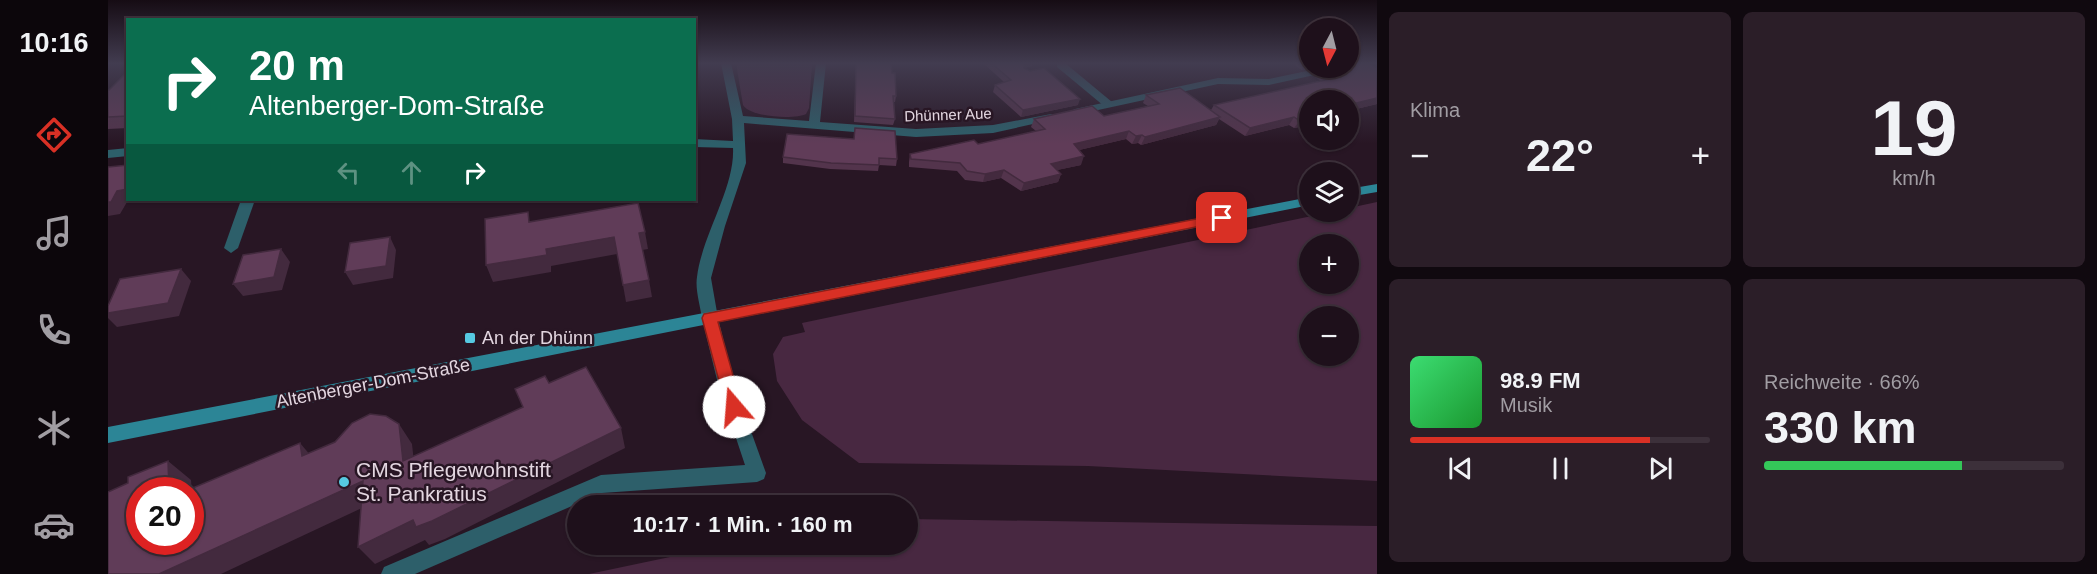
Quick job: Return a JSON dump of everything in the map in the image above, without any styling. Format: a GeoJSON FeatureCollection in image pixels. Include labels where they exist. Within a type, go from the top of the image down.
{"type":"FeatureCollection","features":[{"type":"Feature","properties":{"kind":"main road"},"geometry":{"type":"LineString","coordinates":[[1359,191],[1377,188]]}},
{"type":"Feature","properties":{"kind":"main road","name":"Altenberger-Dom-Straße"},"geometry":{"type":"LineString","coordinates":[[108,435],[1299,203]]}},
{"type":"Feature","properties":{"kind":"street"},"geometry":{"type":"LineString","coordinates":[[391,574],[601,484],[757,473],[726,384],[710,318],[704,278],[718,226],[740,163],[738,119],[732,90]]}},
{"type":"Feature","properties":{"kind":"street"},"geometry":{"type":"LineString","coordinates":[[813,125],[818,90]]}},
{"type":"Feature","properties":{"kind":"street"},"geometry":{"type":"LineString","coordinates":[[1091,90],[1108,104]]}},
{"type":"Feature","properties":{"kind":"street","name":"Dhünner Aue"},"geometry":{"type":"LineString","coordinates":[[738,119],[907,132],[955,132],[993,129],[1176,90]]}},
{"type":"Feature","properties":{"kind":"street"},"geometry":{"type":"LineString","coordinates":[[696,143],[740,145]]}},
{"type":"Feature","properties":{"kind":"street"},"geometry":{"type":"LineString","coordinates":[[108,154],[126,152]]}},
{"type":"Feature","properties":{"kind":"street"},"geometry":{"type":"LineString","coordinates":[[231,248],[248,201]]}},
{"type":"Feature","properties":{"kind":"shaded area"},"geometry":{"type":"Polygon","coordinates":[[[740,90],[810,90],[809,108],[806,114],[800,116],[763,115],[743,105],[740,90]]]}},
{"type":"Feature","properties":{"kind":"shaded area"},"geometry":{"type":"Polygon","coordinates":[[[1377,202],[1377,481],[1088,466],[859,463],[802,420],[777,381],[773,354],[783,337],[805,332],[802,323],[1299,219],[1299,222],[1359,222],[1359,206],[1377,202]]]}},
{"type":"Feature","properties":{"kind":"shaded area"},"geometry":{"type":"Polygon","coordinates":[[[918,519],[1377,526],[1377,574],[589,574],[679,555],[918,555],[918,519]]]}},
{"type":"Feature","properties":{"kind":"building"},"geometry":{"type":"Polygon","coordinates":[[[126,90],[126,116],[108,117],[108,91],[126,90]]]}},
{"type":"Feature","properties":{"kind":"building"},"geometry":{"type":"Polygon","coordinates":[[[855,90],[896,90],[896,96],[893,96],[895,119],[855,116],[855,90]]]}},
{"type":"Feature","properties":{"kind":"building"},"geometry":{"type":"Polygon","coordinates":[[[1000,90],[1069,90],[1080,99],[1023,110],[1000,90]]]}},
{"type":"Feature","properties":{"kind":"building"},"geometry":{"type":"Polygon","coordinates":[[[1182,90],[1220,117],[1145,137],[1136,136],[1129,131],[1074,144],[1084,156],[1051,164],[1061,174],[1024,183],[1004,170],[985,174],[967,171],[960,163],[911,159],[910,154],[974,140],[978,144],[1045,129],[1034,119],[1092,106],[1104,116],[1159,104],[1146,95],[1182,90]]]}},
{"type":"Feature","properties":{"kind":"building"},"geometry":{"type":"Polygon","coordinates":[[[1282,90],[1377,90],[1377,98],[1359,102],[1359,90],[1299,90],[1299,120],[1294,117],[1250,128],[1214,105],[1282,90]]]}},
{"type":"Feature","properties":{"kind":"building"},"geometry":{"type":"Polygon","coordinates":[[[855,128],[895,131],[897,159],[879,158],[879,165],[831,163],[783,157],[787,134],[854,139],[855,128]]]}},
{"type":"Feature","properties":{"kind":"building"},"geometry":{"type":"Polygon","coordinates":[[[126,165],[126,189],[117,191],[111,202],[108,202],[108,167],[126,165]]]}},
{"type":"Feature","properties":{"kind":"building"},"geometry":{"type":"Polygon","coordinates":[[[638,203],[645,232],[639,233],[649,280],[623,285],[614,237],[546,249],[547,255],[486,265],[485,219],[528,212],[529,222],[638,203]]]}},
{"type":"Feature","properties":{"kind":"building"},"geometry":{"type":"Polygon","coordinates":[[[390,237],[386,266],[345,272],[350,243],[390,237]]]}},
{"type":"Feature","properties":{"kind":"building"},"geometry":{"type":"Polygon","coordinates":[[[281,249],[274,277],[233,284],[243,255],[281,249]]]}},
{"type":"Feature","properties":{"kind":"building"},"geometry":{"type":"Polygon","coordinates":[[[181,269],[168,303],[108,313],[108,306],[120,279],[181,269]]]}},
{"type":"Feature","properties":{"kind":"building","name":"CMS Pflegewohnstift St. Pankratius"},"geometry":{"type":"Polygon","coordinates":[[[586,367],[621,428],[432,521],[416,527],[413,520],[358,547],[363,481],[204,553],[204,483],[300,443],[302,456],[335,442],[352,423],[370,414],[386,416],[399,424],[403,461],[523,407],[515,389],[545,376],[549,383],[586,367]]]}},
{"type":"Feature","properties":{"kind":"building","name":"CMS Pflegewohnstift St. Pankratius"},"geometry":{"type":"Polygon","coordinates":[[[168,461],[169,477],[128,477],[168,461]]]}},
{"type":"Feature","properties":{"kind":"building","name":"CMS Pflegewohnstift St. Pankratius"},"geometry":{"type":"Polygon","coordinates":[[[126,484],[126,555],[201,555],[159,574],[108,574],[108,492],[126,484]]]}},
{"type":"Feature","properties":{"kind":"place","name":"An der Dhünn"},"geometry":{"type":"Point","coordinates":[470,338]}},
{"type":"Feature","properties":{"kind":"place","name":"CMS Pflegewohnstift St. Pankratius"},"geometry":{"type":"Point","coordinates":[344,482]}},
{"type":"Feature","properties":{"kind":"route"},"geometry":{"type":"LineString","coordinates":[[734,407],[710,318],[1222,218]]}}]}
